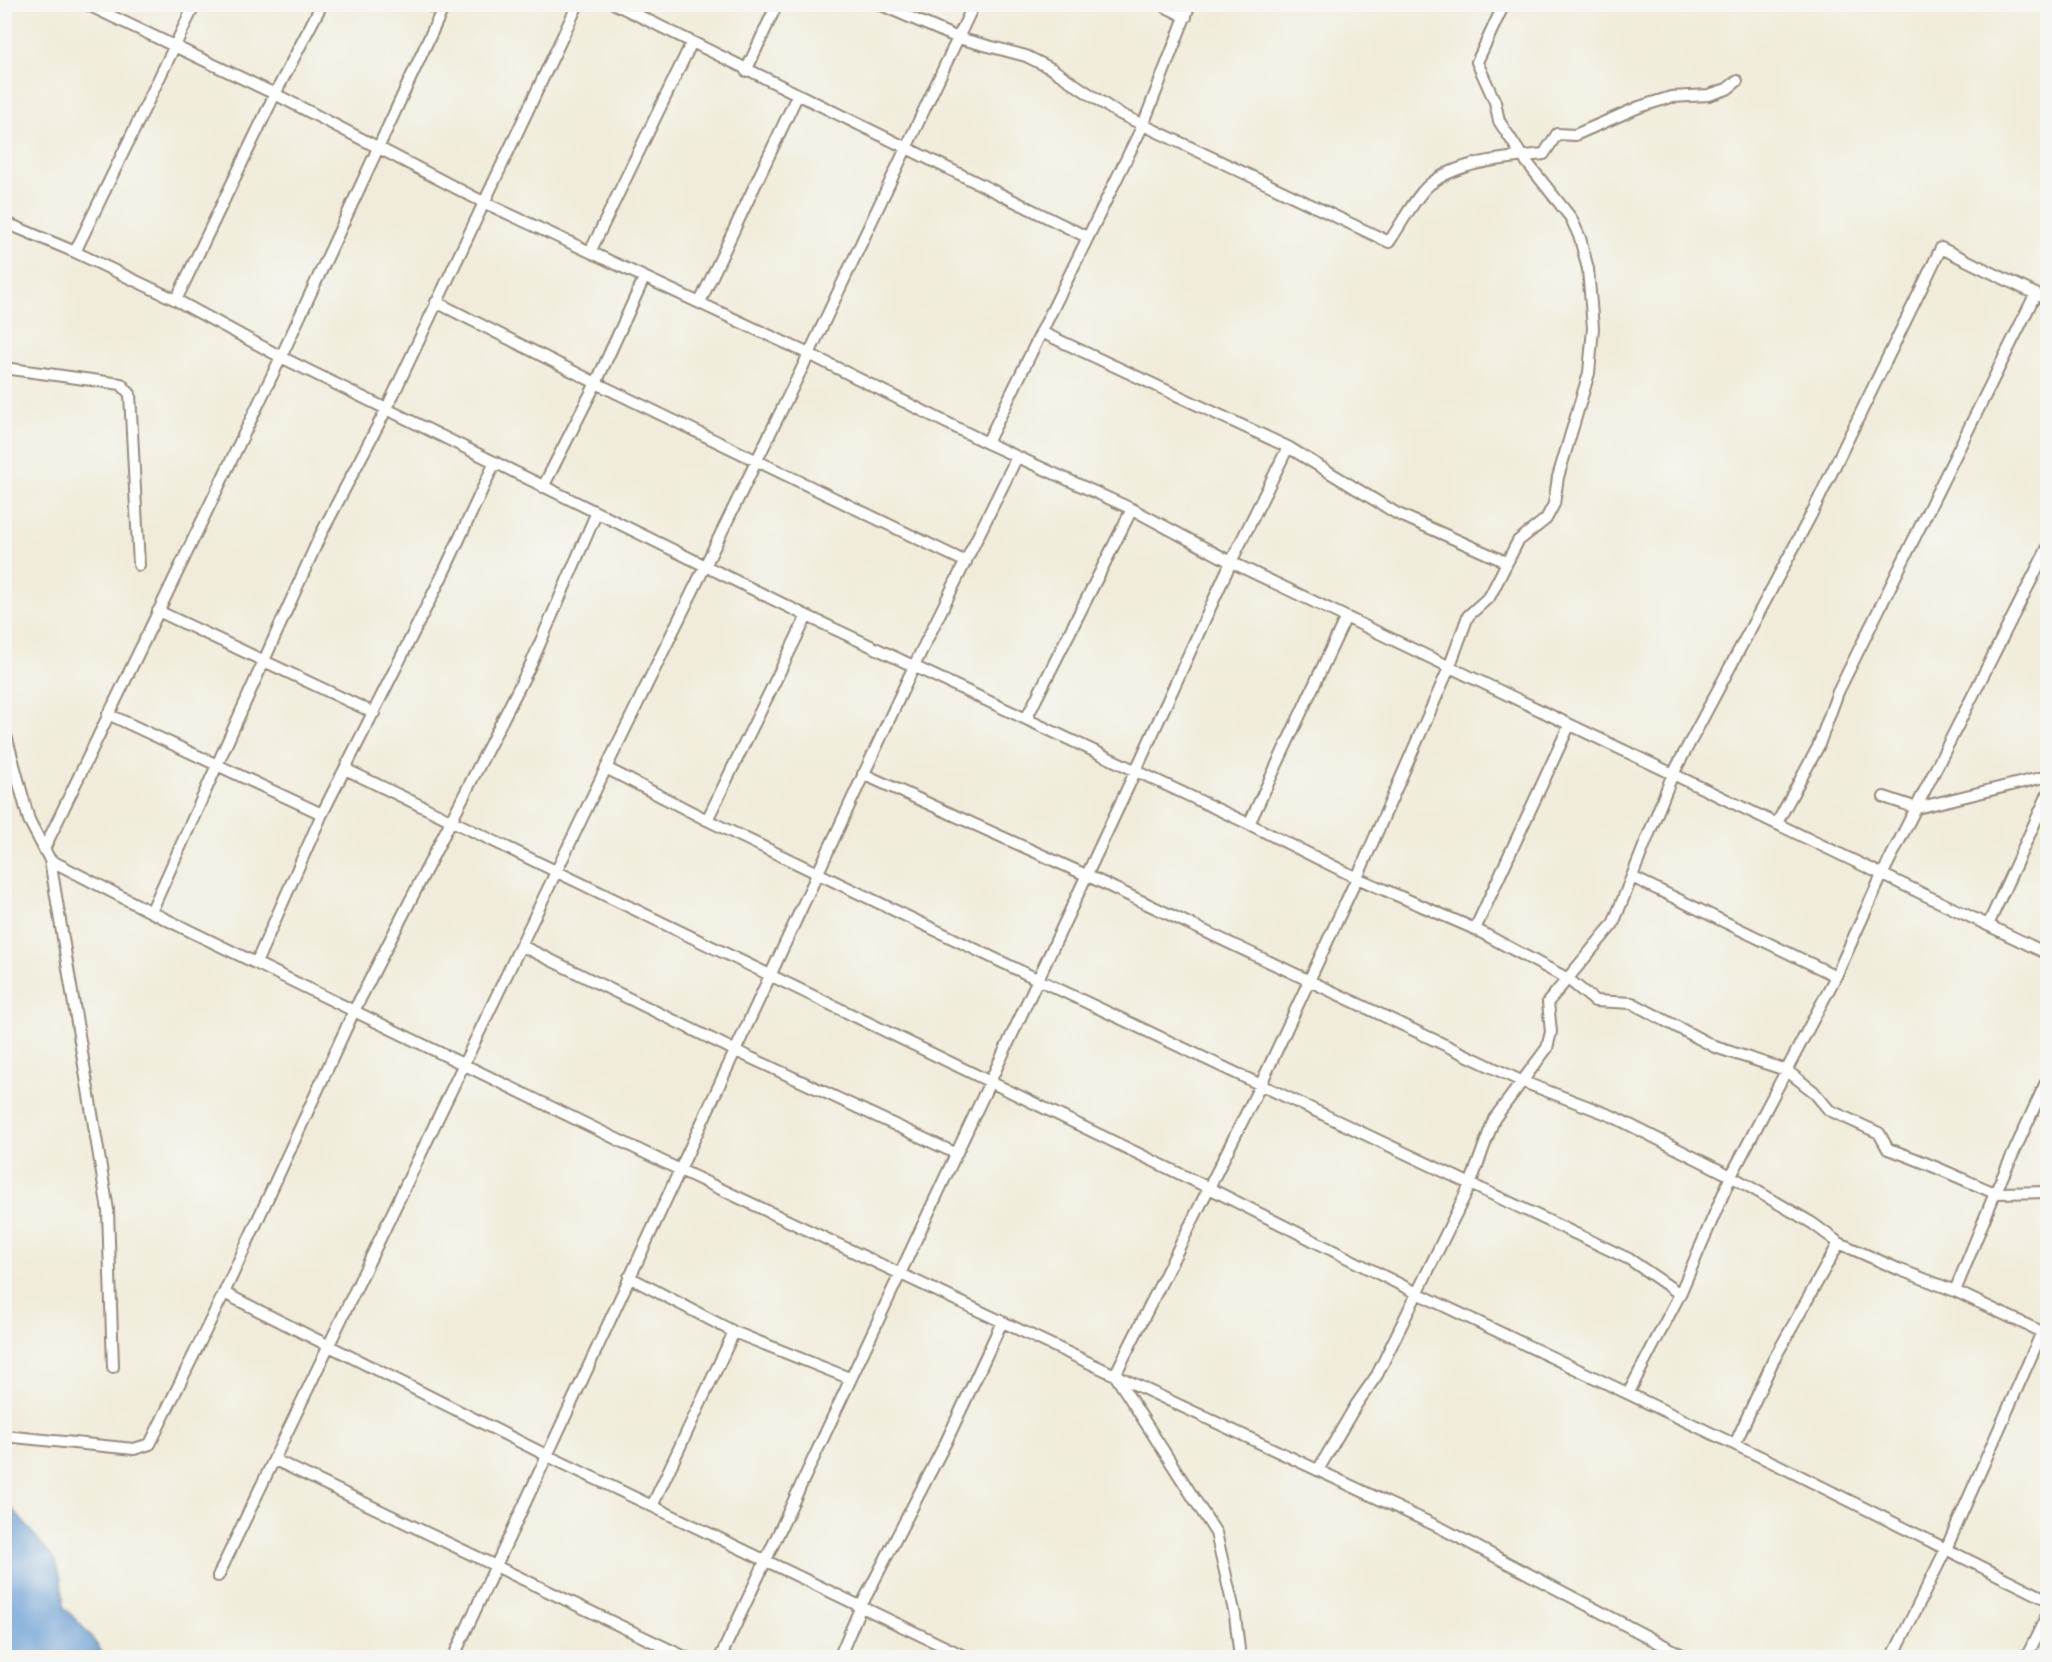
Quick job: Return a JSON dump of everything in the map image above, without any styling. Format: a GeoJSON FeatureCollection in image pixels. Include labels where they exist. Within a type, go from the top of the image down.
{"type":"FeatureCollection","features":[{"type":"Feature","properties":{"kind":"street"},"geometry":{"type":"LineString","coordinates":[[86,4],[274,94],[483,202],[700,302],[987,443],[1132,509],[1231,562],[1449,668],[2048,954]]}},
{"type":"Feature","properties":{"kind":"street"},"geometry":{"type":"LineString","coordinates":[[75,252],[195,4]]}},
{"type":"Feature","properties":{"kind":"street"},"geometry":{"type":"LineString","coordinates":[[176,300],[274,94],[322,4]]}},
{"type":"Feature","properties":{"kind":"street"},"geometry":{"type":"LineString","coordinates":[[44,849],[281,357],[443,8],[426,4]]}},
{"type":"Feature","properties":{"kind":"street"},"geometry":{"type":"LineString","coordinates":[[151,912],[320,536],[386,410],[578,4]]}},
{"type":"Feature","properties":{"kind":"street"},"geometry":{"type":"LineString","coordinates":[[615,4],[691,44],[907,147],[1087,237]]}},
{"type":"Feature","properties":{"kind":"street"},"geometry":{"type":"LineString","coordinates":[[746,71],[777,4]]}},
{"type":"Feature","properties":{"kind":"street"},"geometry":{"type":"LineString","coordinates":[[879,4],[958,38],[1026,56],[1052,69],[1116,112],[1389,242],[1427,186],[1444,175],[1462,168],[1544,154],[1557,134],[1575,135],[1639,107],[1671,97],[1709,95],[1727,89],[1737,81]]}},
{"type":"Feature","properties":{"kind":"street"},"geometry":{"type":"LineString","coordinates":[[218,1576],[559,871],[606,768],[809,354],[974,4]]}},
{"type":"Feature","properties":{"kind":"street"},"geometry":{"type":"LineString","coordinates":[[1160,4],[1186,17]]}},
{"type":"Feature","properties":{"kind":"street"},"geometry":{"type":"LineString","coordinates":[[987,443],[1143,125],[1190,4]]}},
{"type":"Feature","properties":{"kind":"street"},"geometry":{"type":"LineString","coordinates":[[1115,1375],[1260,1086],[1357,878],[1449,668],[1468,616],[1490,596],[1518,541],[1546,519],[1554,504],[1558,477],[1589,373],[1593,328],[1588,269],[1580,238],[1562,205],[1522,156],[1499,122],[1495,102],[1477,62],[1504,4]]}},
{"type":"Feature","properties":{"kind":"street"},"geometry":{"type":"LineString","coordinates":[[590,252],[691,44]]}},
{"type":"Feature","properties":{"kind":"street"},"geometry":{"type":"LineString","coordinates":[[700,302],[797,96]]}},
{"type":"Feature","properties":{"kind":"street"},"geometry":{"type":"LineString","coordinates":[[4,222],[75,252],[176,300],[386,410],[807,616],[1136,770],[1357,878],[1474,929],[1568,979],[1595,1001],[1632,1003],[1715,1047],[1786,1071],[1813,1091],[1829,1110],[1880,1133],[1888,1149],[1932,1163],[1947,1173],[1995,1193],[2048,1192]]}},
{"type":"Feature","properties":{"kind":"street"},"geometry":{"type":"LineString","coordinates":[[1318,1470],[1356,1405],[1377,1375],[1470,1185],[1494,1119],[1546,1048],[1551,1032],[1548,1002],[1613,924],[1672,776],[1810,517],[1941,248],[2048,300]]}},
{"type":"Feature","properties":{"kind":"street"},"geometry":{"type":"LineString","coordinates":[[543,487],[596,383],[644,278]]}},
{"type":"Feature","properties":{"kind":"street"},"geometry":{"type":"LineString","coordinates":[[1777,823],[1818,747],[1838,692],[2034,295]]}},
{"type":"Feature","properties":{"kind":"street"},"geometry":{"type":"LineString","coordinates":[[436,302],[596,383],[966,562]]}},
{"type":"Feature","properties":{"kind":"street"},"geometry":{"type":"LineString","coordinates":[[1041,332],[1288,447],[1396,513],[1506,562]]}},
{"type":"Feature","properties":{"kind":"street"},"geometry":{"type":"LineString","coordinates":[[4,368],[121,384],[130,394],[139,565]]}},
{"type":"Feature","properties":{"kind":"street"},"geometry":{"type":"LineString","coordinates":[[720,1658],[1231,562],[1288,447]]}},
{"type":"Feature","properties":{"kind":"street"},"geometry":{"type":"LineString","coordinates":[[453,1658],[863,774],[1017,457]]}},
{"type":"Feature","properties":{"kind":"street"},"geometry":{"type":"LineString","coordinates":[[256,963],[322,814],[374,713],[495,462]]}},
{"type":"Feature","properties":{"kind":"street"},"geometry":{"type":"LineString","coordinates":[[1026,719],[1132,509]]}},
{"type":"Feature","properties":{"kind":"street"},"geometry":{"type":"LineString","coordinates":[[4,1436],[134,1449],[150,1444],[224,1293],[354,1011],[531,664],[596,514]]}},
{"type":"Feature","properties":{"kind":"street"},"geometry":{"type":"LineString","coordinates":[[1629,1392],[1680,1294],[1731,1176],[1836,976],[1882,875],[2048,547]]}},
{"type":"Feature","properties":{"kind":"street"},"geometry":{"type":"LineString","coordinates":[[158,611],[374,713]]}},
{"type":"Feature","properties":{"kind":"street"},"geometry":{"type":"LineString","coordinates":[[707,820],[807,616]]}},
{"type":"Feature","properties":{"kind":"street"},"geometry":{"type":"LineString","coordinates":[[1249,824],[1346,617]]}},
{"type":"Feature","properties":{"kind":"street"},"geometry":{"type":"LineString","coordinates":[[108,714],[322,814]]}},
{"type":"Feature","properties":{"kind":"street"},"geometry":{"type":"LineString","coordinates":[[1474,929],[1569,726]]}},
{"type":"Feature","properties":{"kind":"street"},"geometry":{"type":"LineString","coordinates":[[4,728],[29,820],[50,860],[108,1210],[113,1367]]}},
{"type":"Feature","properties":{"kind":"street"},"geometry":{"type":"LineString","coordinates":[[345,768],[1209,1188],[1417,1293],[1629,1392],[2048,1600]]}},
{"type":"Feature","properties":{"kind":"street"},"geometry":{"type":"LineString","coordinates":[[606,768],[707,820],[1260,1086],[1470,1185],[1566,1227],[1629,1259],[1680,1294]]}},
{"type":"Feature","properties":{"kind":"street"},"geometry":{"type":"LineString","coordinates":[[863,774],[1086,875],[1521,1081],[1612,1116],[1731,1176],[1812,1222],[1839,1243],[1955,1291],[2045,1334],[1946,1549],[1892,1658]]}},
{"type":"Feature","properties":{"kind":"street"},"geometry":{"type":"LineString","coordinates":[[1884,797],[1917,808],[2048,776]]}},
{"type":"Feature","properties":{"kind":"street"},"geometry":{"type":"LineString","coordinates":[[1988,925],[2048,794]]}},
{"type":"Feature","properties":{"kind":"street"},"geometry":{"type":"LineString","coordinates":[[50,860],[151,912],[465,1063],[678,1169],[1441,1528],[1688,1658]]}},
{"type":"Feature","properties":{"kind":"street"},"geometry":{"type":"LineString","coordinates":[[1632,878],[1836,976]]}},
{"type":"Feature","properties":{"kind":"street"},"geometry":{"type":"LineString","coordinates":[[522,946],[734,1050],[955,1153]]}},
{"type":"Feature","properties":{"kind":"street"},"geometry":{"type":"LineString","coordinates":[[1955,1291],[1995,1193],[2048,1078]]}},
{"type":"Feature","properties":{"kind":"street"},"geometry":{"type":"LineString","coordinates":[[1735,1444],[1773,1362],[1839,1243]]}},
{"type":"Feature","properties":{"kind":"street"},"geometry":{"type":"LineString","coordinates":[[629,1277],[734,1332],[849,1378]]}},
{"type":"Feature","properties":{"kind":"street"},"geometry":{"type":"LineString","coordinates":[[224,1293],[548,1456],[968,1658]]}},
{"type":"Feature","properties":{"kind":"street"},"geometry":{"type":"LineString","coordinates":[[839,1658],[861,1606],[946,1442],[1002,1322]]}},
{"type":"Feature","properties":{"kind":"street"},"geometry":{"type":"LineString","coordinates":[[652,1506],[734,1332]]}},
{"type":"Feature","properties":{"kind":"street"},"geometry":{"type":"LineString","coordinates":[[1115,1375],[1216,1533],[1235,1615],[1240,1658]]}},
{"type":"Feature","properties":{"kind":"street"},"geometry":{"type":"LineString","coordinates":[[274,1460],[687,1658]]}},
{"type":"Feature","properties":{"kind":"street"},"geometry":{"type":"LineString","coordinates":[[2026,1658],[2048,1613]]}},
{"type":"Feature","properties":{"kind":"water"},"geometry":{"type":"Polygon","coordinates":[[[4,1499],[56,1561],[61,1579],[64,1607],[90,1635],[105,1657],[5,1657],[4,1499]]]}}]}
